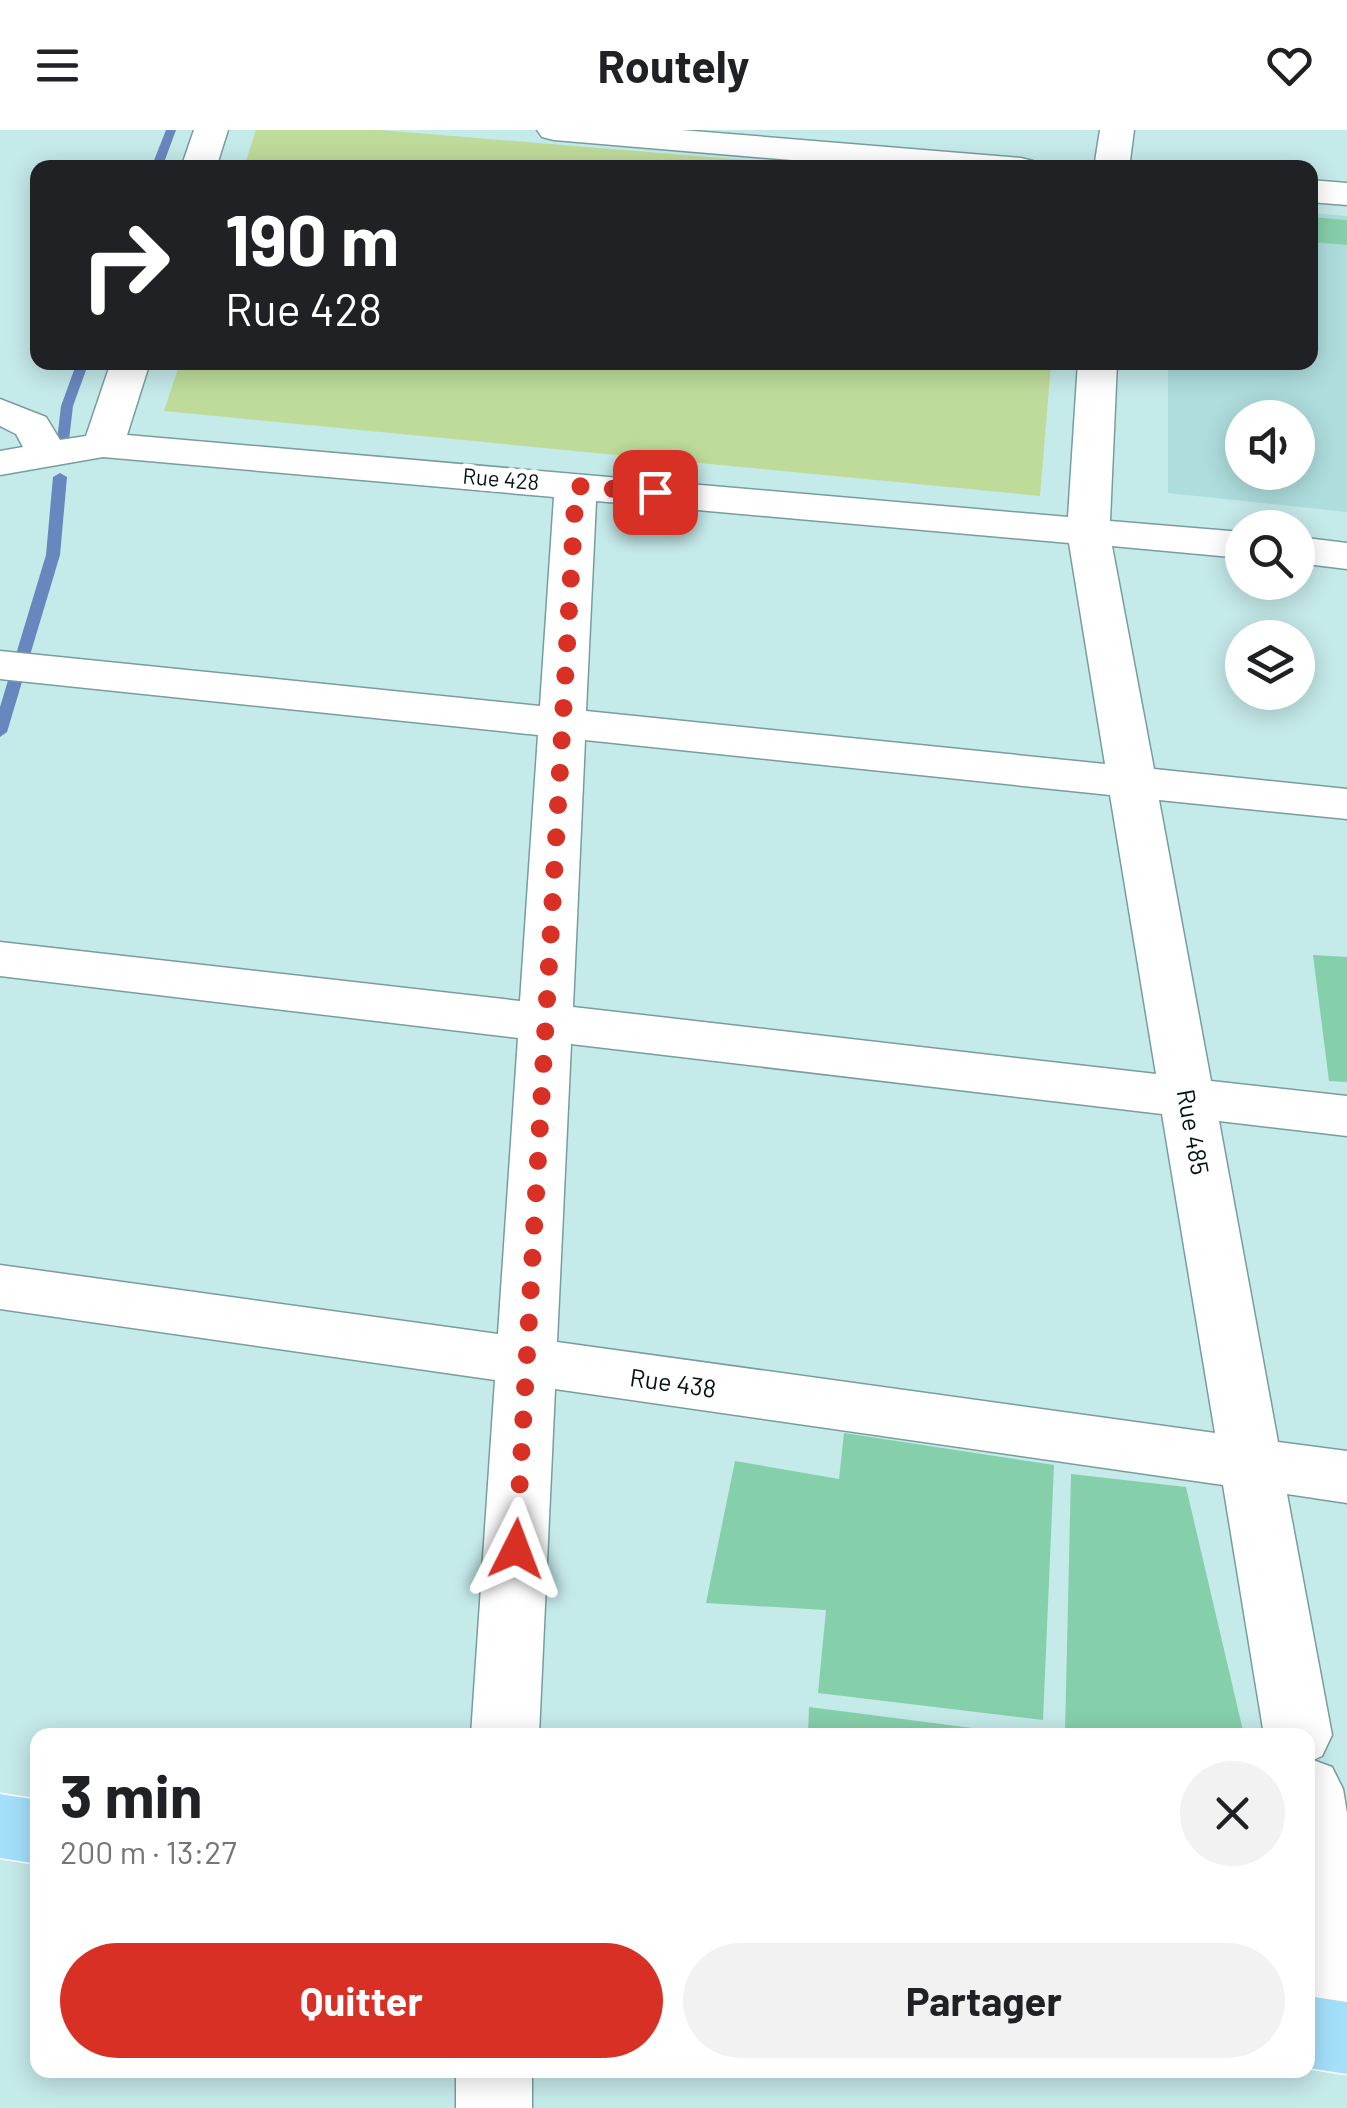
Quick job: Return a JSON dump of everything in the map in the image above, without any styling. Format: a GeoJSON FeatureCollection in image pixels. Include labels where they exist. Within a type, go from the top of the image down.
{"type":"FeatureCollection","features":[{"type":"Feature","properties":{"kind":"main road"},"geometry":{"type":"LineString","coordinates":[[0,1826],[30,1831]]}},
{"type":"Feature","properties":{"kind":"main road"},"geometry":{"type":"LineString","coordinates":[[1315,2033],[1347,2038]]}},
{"type":"Feature","properties":{"kind":"street"},"geometry":{"type":"LineString","coordinates":[[201,160],[211,130]]}},
{"type":"Feature","properties":{"kind":"street"},"geometry":{"type":"LineString","coordinates":[[1112,160],[1117,130]]}},
{"type":"Feature","properties":{"kind":"street"},"geometry":{"type":"LineString","coordinates":[[570,131],[923,160]]}},
{"type":"Feature","properties":{"kind":"street"},"geometry":{"type":"LineString","coordinates":[[1318,192],[1347,194]]}},
{"type":"Feature","properties":{"kind":"street"},"geometry":{"type":"LineString","coordinates":[[103,445],[129,370]]}},
{"type":"Feature","properties":{"kind":"street","name":"Rue 485"},"geometry":{"type":"LineString","coordinates":[[1098,370],[1088,528],[1297,1728]]}},
{"type":"Feature","properties":{"kind":"street"},"geometry":{"type":"LineString","coordinates":[[0,411],[32,426],[47,454]]}},
{"type":"Feature","properties":{"kind":"street","name":"Rue 428"},"geometry":{"type":"LineString","coordinates":[[0,462],[103,445],[1088,528],[1225,543]]}},
{"type":"Feature","properties":{"kind":"street"},"geometry":{"type":"LineString","coordinates":[[505,1728],[576,486]]}},
{"type":"Feature","properties":{"kind":"street"},"geometry":{"type":"LineString","coordinates":[[1315,552],[1347,556]]}},
{"type":"Feature","properties":{"kind":"street"},"geometry":{"type":"LineString","coordinates":[[22,667],[1347,804]]}},
{"type":"Feature","properties":{"kind":"street"},"geometry":{"type":"LineString","coordinates":[[0,959],[1347,1116]]}},
{"type":"Feature","properties":{"kind":"street","name":"Rue 438"},"geometry":{"type":"LineString","coordinates":[[0,1287],[1347,1477]]}},
{"type":"Feature","properties":{"kind":"street"},"geometry":{"type":"LineString","coordinates":[[1315,1830],[1347,2016]]}},
{"type":"Feature","properties":{"kind":"street"},"geometry":{"type":"LineString","coordinates":[[494,2078],[494,2108]]}},
{"type":"Feature","properties":{"kind":"shaded area"},"geometry":{"type":"Polygon","coordinates":[[[1318,214],[1347,216],[1347,512],[1168,493],[1168,370],[1318,370],[1318,214]]]}},
{"type":"Feature","properties":{"kind":"green space"},"geometry":{"type":"Polygon","coordinates":[[[256,130],[380,130],[745,160],[246,160],[256,130]]]}},
{"type":"Feature","properties":{"kind":"green space"},"geometry":{"type":"Polygon","coordinates":[[[177,370],[1050,370],[1040,496],[164,411],[177,370]]]}},
{"type":"Feature","properties":{"kind":"building"},"geometry":{"type":"Polygon","coordinates":[[[1318,218],[1347,220],[1347,245],[1318,243],[1318,218]]]}},
{"type":"Feature","properties":{"kind":"building"},"geometry":{"type":"Polygon","coordinates":[[[1313,955],[1347,957],[1347,1082],[1329,1081],[1313,955]]]}},
{"type":"Feature","properties":{"kind":"building"},"geometry":{"type":"Polygon","coordinates":[[[844,1433],[1054,1465],[1043,1720],[818,1693],[826,1610],[706,1603],[735,1461],[839,1479],[844,1433]]]}},
{"type":"Feature","properties":{"kind":"building"},"geometry":{"type":"Polygon","coordinates":[[[1071,1474],[1186,1487],[1242,1728],[1065,1728],[1071,1474]]]}},
{"type":"Feature","properties":{"kind":"building"},"geometry":{"type":"Polygon","coordinates":[[[809,1707],[972,1728],[808,1728],[809,1707]]]}},
{"type":"Feature","properties":{"kind":"waterway"},"geometry":{"type":"LineString","coordinates":[[159,160],[171,130]]}},
{"type":"Feature","properties":{"kind":"waterway"},"geometry":{"type":"LineString","coordinates":[[63,440],[67,406],[80,370]]}},
{"type":"Feature","properties":{"kind":"waterway"},"geometry":{"type":"LineString","coordinates":[[0,732],[53,555],[60,477]]}},
{"type":"Feature","properties":{"kind":"route"},"geometry":{"type":"LineString","coordinates":[[516,1549],[576,486],[655,492]]}}]}
